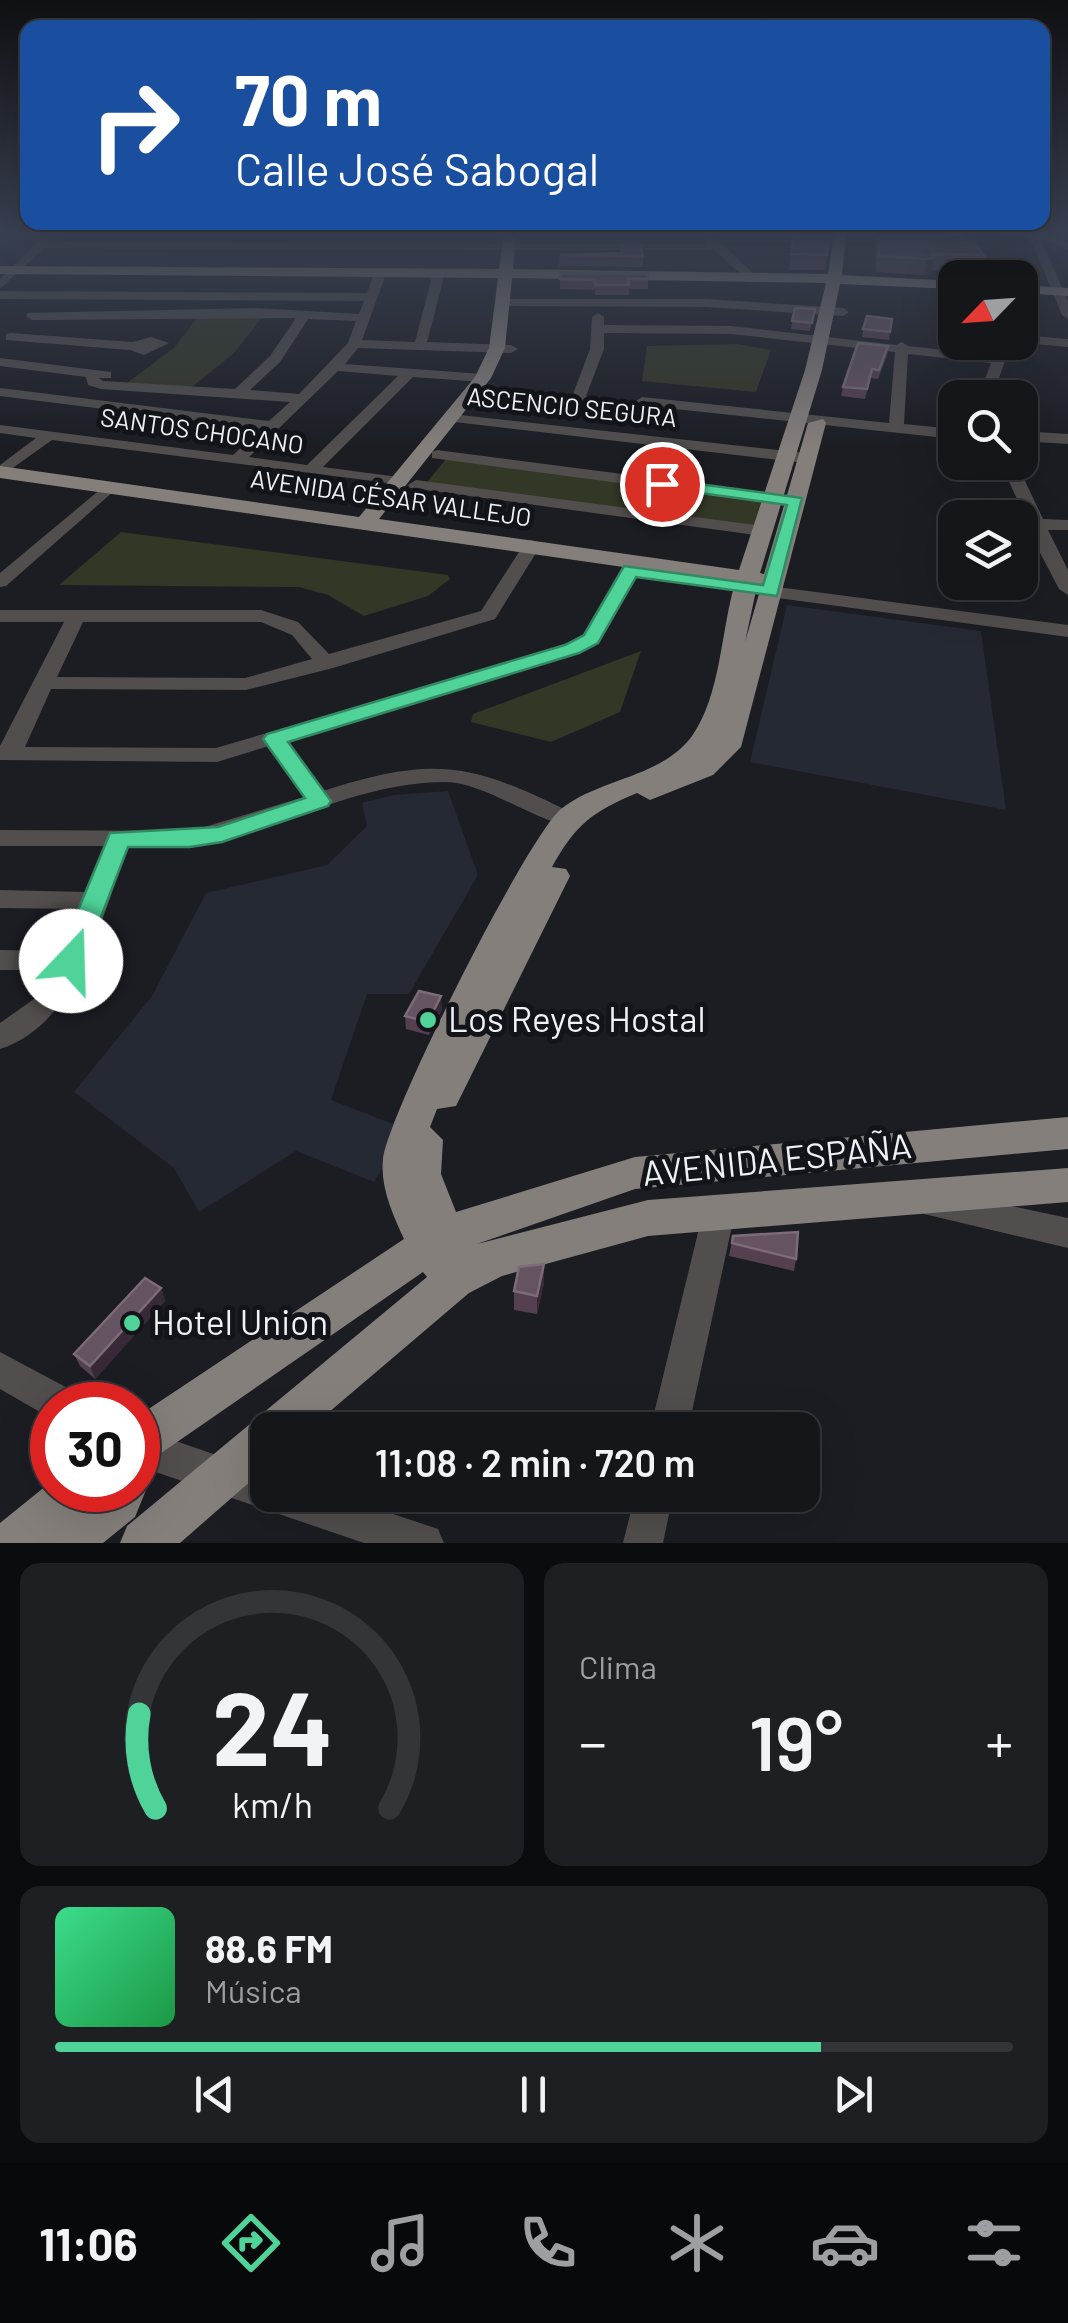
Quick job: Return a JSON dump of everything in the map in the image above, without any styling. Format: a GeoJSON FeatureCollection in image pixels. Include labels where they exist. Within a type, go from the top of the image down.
{"type":"FeatureCollection","features":[{"type":"Feature","properties":{"kind":"main road"},"geometry":{"type":"LineString","coordinates":[[372,528],[458,419],[496,380],[511,305]]}},
{"type":"Feature","properties":{"kind":"main road"},"geometry":{"type":"LineString","coordinates":[[450,1258],[403,1181],[404,1140],[468,1002],[566,819],[661,770],[704,737],[785,500],[837,305]]}},
{"type":"Feature","properties":{"kind":"main road"},"geometry":{"type":"LineString","coordinates":[[407,483],[437,454],[504,348]]}},
{"type":"Feature","properties":{"kind":"main road","name":"AVENIDA CÉSAR VALLEJO"},"geometry":{"type":"LineString","coordinates":[[0,472],[104,491],[759,584]]}},
{"type":"Feature","properties":{"kind":"main road","name":"AVENIDA CÉSAR VALLEJO"},"geometry":{"type":"LineString","coordinates":[[0,482],[104,491]]}},
{"type":"Feature","properties":{"kind":"main road"},"geometry":{"type":"LineString","coordinates":[[450,1258],[420,1171],[420,1149],[429,1125],[572,842],[584,826],[608,809],[703,768],[728,747],[759,584],[763,531],[785,500]]}},
{"type":"Feature","properties":{"kind":"main road","name":"AVENIDA CÉSAR VALLEJO"},"geometry":{"type":"LineString","coordinates":[[529,550],[630,570],[759,584]]}},
{"type":"Feature","properties":{"kind":"main road","name":"AVENIDA ESPAÑA"},"geometry":{"type":"LineString","coordinates":[[160,1432],[450,1258],[635,1174],[1068,1133]]}},
{"type":"Feature","properties":{"kind":"main road"},"geometry":{"type":"LineString","coordinates":[[635,1174],[624,1188],[630,1208],[648,1218]]}},
{"type":"Feature","properties":{"kind":"main road","name":"AVENIDA ESPAÑA"},"geometry":{"type":"LineString","coordinates":[[292,1412],[450,1258],[493,1260],[648,1218],[1068,1185]]}},
{"type":"Feature","properties":{"kind":"main road"},"geometry":{"type":"LineString","coordinates":[[144,1543],[250,1450]]}},
{"type":"Feature","properties":{"kind":"main road"},"geometry":{"type":"LineString","coordinates":[[14,1543],[51,1512]]}},
{"type":"Feature","properties":{"kind":"main road"},"geometry":{"type":"LineString","coordinates":[[65,1543],[103,1512]]}},
{"type":"Feature","properties":{"kind":"street"},"geometry":{"type":"LineString","coordinates":[[5,340],[42,305]]}},
{"type":"Feature","properties":{"kind":"street"},"geometry":{"type":"LineString","coordinates":[[237,460],[335,367],[354,344],[369,305]]}},
{"type":"Feature","properties":{"kind":"street"},"geometry":{"type":"LineString","coordinates":[[420,346],[431,305]]}},
{"type":"Feature","properties":{"kind":"street"},"geometry":{"type":"LineString","coordinates":[[559,430],[581,400],[599,329],[597,305]]}},
{"type":"Feature","properties":{"kind":"street"},"geometry":{"type":"LineString","coordinates":[[608,305],[834,326],[902,346],[938,351]]}},
{"type":"Feature","properties":{"kind":"street"},"geometry":{"type":"LineString","coordinates":[[32,316],[150,317],[197,313],[364,318]]}},
{"type":"Feature","properties":{"kind":"street"},"geometry":{"type":"LineString","coordinates":[[241,391],[275,359],[303,317]]}},
{"type":"Feature","properties":{"kind":"street"},"geometry":{"type":"LineString","coordinates":[[599,329],[834,326]]}},
{"type":"Feature","properties":{"kind":"street"},"geometry":{"type":"LineString","coordinates":[[5,340],[133,346]]}},
{"type":"Feature","properties":{"kind":"street"},"geometry":{"type":"LineString","coordinates":[[1038,341],[1068,343]]}},
{"type":"Feature","properties":{"kind":"street"},"geometry":{"type":"LineString","coordinates":[[354,344],[504,348]]}},
{"type":"Feature","properties":{"kind":"street"},"geometry":{"type":"LineString","coordinates":[[896,429],[902,346]]}},
{"type":"Feature","properties":{"kind":"street"},"geometry":{"type":"LineString","coordinates":[[991,380],[998,360]]}},
{"type":"Feature","properties":{"kind":"street"},"geometry":{"type":"LineString","coordinates":[[0,362],[92,374],[97,384],[302,398]]}},
{"type":"Feature","properties":{"kind":"street"},"geometry":{"type":"LineString","coordinates":[[335,367],[482,378]]}},
{"type":"Feature","properties":{"kind":"street"},"geometry":{"type":"LineString","coordinates":[[311,470],[409,373]]}},
{"type":"Feature","properties":{"kind":"street"},"geometry":{"type":"LineString","coordinates":[[0,392],[273,426]]}},
{"type":"Feature","properties":{"kind":"street"},"geometry":{"type":"LineString","coordinates":[[581,400],[938,433]]}},
{"type":"Feature","properties":{"kind":"street","name":"ASCENCIO SEGURA"},"geometry":{"type":"LineString","coordinates":[[458,419],[798,457]]}},
{"type":"Feature","properties":{"kind":"street","name":"SANTOS CHOCANO"},"geometry":{"type":"LineString","coordinates":[[0,429],[763,531]]}},
{"type":"Feature","properties":{"kind":"street"},"geometry":{"type":"LineString","coordinates":[[0,472],[50,435]]}},
{"type":"Feature","properties":{"kind":"street"},"geometry":{"type":"LineString","coordinates":[[1038,437],[1068,439]]}},
{"type":"Feature","properties":{"kind":"street"},"geometry":{"type":"LineString","coordinates":[[437,454],[785,500]]}},
{"type":"Feature","properties":{"kind":"street"},"geometry":{"type":"LineString","coordinates":[[4,572],[104,491]]}},
{"type":"Feature","properties":{"kind":"street"},"geometry":{"type":"LineString","coordinates":[[1038,524],[1068,525]]}},
{"type":"Feature","properties":{"kind":"street"},"geometry":{"type":"LineString","coordinates":[[1038,532],[1068,590]]}},
{"type":"Feature","properties":{"kind":"street"},"geometry":{"type":"LineString","coordinates":[[44,683],[246,684],[326,664],[488,614],[529,550]]}},
{"type":"Feature","properties":{"kind":"street"},"geometry":{"type":"LineString","coordinates":[[76,616],[5,754],[217,755],[274,739],[572,649],[592,639],[630,570]]}},
{"type":"Feature","properties":{"kind":"street"},"geometry":{"type":"LineString","coordinates":[[759,584],[1068,628]]}},
{"type":"Feature","properties":{"kind":"street"},"geometry":{"type":"LineString","coordinates":[[0,616],[261,616],[289,621],[304,632],[326,664]]}},
{"type":"Feature","properties":{"kind":"street"},"geometry":{"type":"LineString","coordinates":[[274,739],[320,801]]}},
{"type":"Feature","properties":{"kind":"street"},"geometry":{"type":"LineString","coordinates":[[0,838],[190,840],[222,834],[401,778],[455,774],[516,794],[566,819]]}},
{"type":"Feature","properties":{"kind":"street"},"geometry":{"type":"LineString","coordinates":[[0,1038],[44,1006],[71,961],[119,838]]}},
{"type":"Feature","properties":{"kind":"street"},"geometry":{"type":"LineString","coordinates":[[0,899],[94,901]]}},
{"type":"Feature","properties":{"kind":"street"},"geometry":{"type":"LineString","coordinates":[[0,960],[71,961]]}},
{"type":"Feature","properties":{"kind":"street"},"geometry":{"type":"LineString","coordinates":[[902,1196],[1068,1234]]}},
{"type":"Feature","properties":{"kind":"street"},"geometry":{"type":"LineString","coordinates":[[673,1412],[718,1212]]}},
{"type":"Feature","properties":{"kind":"street"},"geometry":{"type":"LineString","coordinates":[[0,1369],[30,1386]]}},
{"type":"Feature","properties":{"kind":"street"},"geometry":{"type":"LineString","coordinates":[[160,1454],[250,1486]]}},
{"type":"Feature","properties":{"kind":"street"},"geometry":{"type":"LineString","coordinates":[[328,1512],[424,1543]]}},
{"type":"Feature","properties":{"kind":"street"},"geometry":{"type":"LineString","coordinates":[[643,1543],[650,1512]]}},
{"type":"Feature","properties":{"kind":"shaded area"},"geometry":{"type":"Polygon","coordinates":[[[787,605],[981,631],[1006,810],[750,762],[787,605]]]}},
{"type":"Feature","properties":{"kind":"shaded area"},"geometry":{"type":"Polygon","coordinates":[[[448,791],[478,875],[409,994],[367,994],[331,1100],[406,1129],[374,1182],[296,1151],[199,1212],[174,1168],[74,1092],[152,996],[206,893],[327,865],[367,826],[362,803],[393,795],[448,791]]]}},
{"type":"Feature","properties":{"kind":"green space"},"geometry":{"type":"Polygon","coordinates":[[[200,314],[263,316],[234,353],[187,391],[127,383],[174,348],[200,314]]]}},
{"type":"Feature","properties":{"kind":"green space"},"geometry":{"type":"Polygon","coordinates":[[[737,344],[771,350],[756,392],[642,381],[647,346],[737,344]]]}},
{"type":"Feature","properties":{"kind":"green space"},"geometry":{"type":"Polygon","coordinates":[[[446,459],[765,502],[756,528],[427,482],[446,459]]]}},
{"type":"Feature","properties":{"kind":"green space"},"geometry":{"type":"Polygon","coordinates":[[[121,532],[448,575],[450,579],[428,596],[364,616],[328,595],[299,587],[59,585],[121,532]]]}},
{"type":"Feature","properties":{"kind":"green space"},"geometry":{"type":"Polygon","coordinates":[[[641,651],[620,712],[551,742],[471,722],[473,714],[641,651]]]}},
{"type":"Feature","properties":{"kind":"building"},"geometry":{"type":"Polygon","coordinates":[[[795,308],[815,309],[812,323],[792,321],[795,308]]]}},
{"type":"Feature","properties":{"kind":"building"},"geometry":{"type":"Polygon","coordinates":[[[867,316],[892,319],[890,332],[863,329],[867,316]]]}},
{"type":"Feature","properties":{"kind":"building"},"geometry":{"type":"Polygon","coordinates":[[[858,343],[888,346],[879,370],[872,369],[867,389],[843,387],[858,343]]]}},
{"type":"Feature","properties":{"kind":"building"},"geometry":{"type":"Polygon","coordinates":[[[419,991],[441,996],[428,1022],[405,1016],[419,991]]]}},
{"type":"Feature","properties":{"kind":"building"},"geometry":{"type":"Polygon","coordinates":[[[798,1232],[796,1259],[732,1243],[733,1236],[798,1232]]]}},
{"type":"Feature","properties":{"kind":"building"},"geometry":{"type":"Polygon","coordinates":[[[544,1264],[537,1296],[514,1291],[519,1267],[544,1264]]]}},
{"type":"Feature","properties":{"kind":"building"},"geometry":{"type":"Polygon","coordinates":[[[145,1278],[161,1288],[90,1366],[74,1354],[145,1278]]]}},
{"type":"Feature","properties":{"kind":"place","name":"Los Reyes Hostal"},"geometry":{"type":"Point","coordinates":[428,1020]}},
{"type":"Feature","properties":{"kind":"place","name":"Hotel Union"},"geometry":{"type":"Point","coordinates":[132,1323]}},
{"type":"Feature","properties":{"kind":"route"},"geometry":{"type":"LineString","coordinates":[[71,961],[119,838],[190,840],[222,834],[320,801],[274,739],[572,649],[592,639],[630,570],[770,592],[796,502],[662,484]]}}]}
